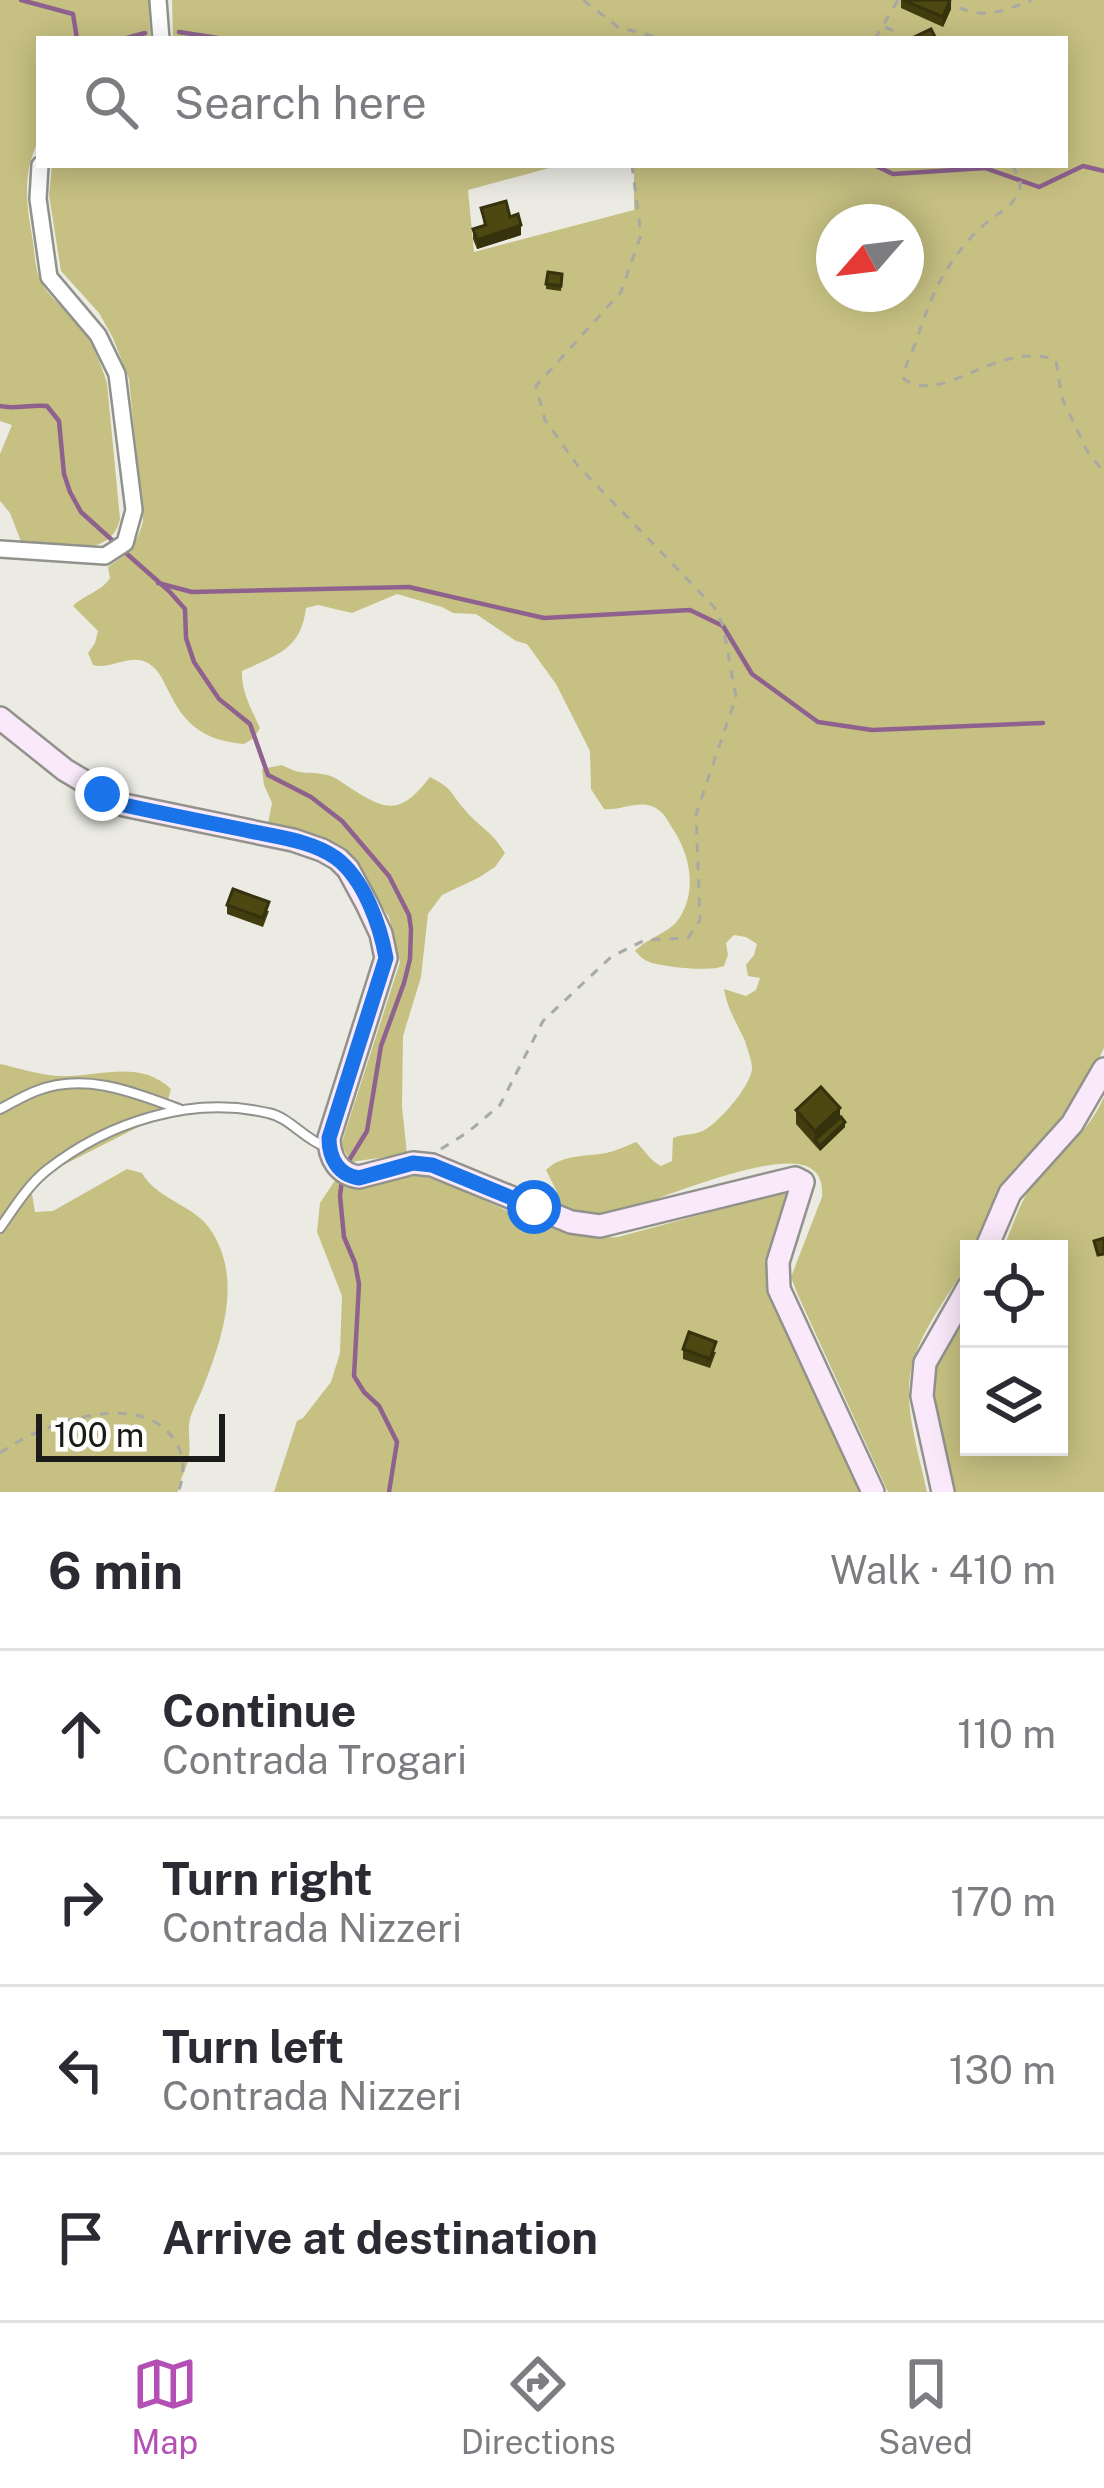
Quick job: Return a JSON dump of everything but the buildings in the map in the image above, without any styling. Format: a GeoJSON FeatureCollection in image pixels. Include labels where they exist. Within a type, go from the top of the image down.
{"type":"FeatureCollection","features":[{"type":"Feature","properties":{"kind":"street"},"geometry":{"type":"LineString","coordinates":[[158,0],[161,36]]}},
{"type":"Feature","properties":{"kind":"street"},"geometry":{"type":"LineString","coordinates":[[0,549],[105,556],[125,543],[134,510],[117,374],[98,335],[49,278],[38,199],[40,168]]}},
{"type":"Feature","properties":{"kind":"street"},"geometry":{"type":"LineString","coordinates":[[0,718],[64,770],[124,805],[293,840],[322,850],[348,869],[381,934],[386,958],[329,1138],[336,1166],[350,1176],[432,1165],[571,1222],[600,1226],[795,1178],[803,1182],[778,1262],[779,1289],[873,1492]]}},
{"type":"Feature","properties":{"kind":"street"},"geometry":{"type":"LineString","coordinates":[[990,1240],[1010,1193],[1072,1124],[1104,1070]]}},
{"type":"Feature","properties":{"kind":"street"},"geometry":{"type":"LineString","coordinates":[[943,1492],[922,1396],[925,1363],[960,1302]]}},
{"type":"Feature","properties":{"kind":"lane"},"geometry":{"type":"LineString","coordinates":[[0,1109],[38,1090],[76,1082],[124,1088],[181,1110]]}},
{"type":"Feature","properties":{"kind":"lane"},"geometry":{"type":"LineString","coordinates":[[0,1228],[46,1170],[137,1120],[181,1110],[232,1107],[275,1114],[311,1141],[329,1148]]}},
{"type":"Feature","properties":{"kind":"path"},"geometry":{"type":"LineString","coordinates":[[583,0],[618,27],[652,36]]}},
{"type":"Feature","properties":{"kind":"path"},"geometry":{"type":"LineString","coordinates":[[877,36],[898,0]]}},
{"type":"Feature","properties":{"kind":"path"},"geometry":{"type":"LineString","coordinates":[[943,0],[980,15],[997,14],[1032,0]]}},
{"type":"Feature","properties":{"kind":"path"},"geometry":{"type":"LineString","coordinates":[[883,26],[896,36]]}},
{"type":"Feature","properties":{"kind":"path"},"geometry":{"type":"LineString","coordinates":[[420,1163],[500,1105],[543,1021],[610,956],[645,940],[688,938],[700,920],[696,814],[736,698],[723,626],[715,608],[578,466],[545,420],[536,386],[621,292],[641,235],[632,168]]}},
{"type":"Feature","properties":{"kind":"path"},"geometry":{"type":"LineString","coordinates":[[1014,168],[1021,180],[1019,193],[959,249],[935,285],[904,379],[914,386],[929,387],[1004,358],[1041,354],[1055,360],[1062,398],[1087,451],[1104,472]]}},
{"type":"Feature","properties":{"kind":"path"},"geometry":{"type":"LineString","coordinates":[[0,1453],[42,1429],[83,1417],[130,1412],[171,1432],[183,1456],[178,1492]]}},
{"type":"Feature","properties":{"kind":"shaded area"},"geometry":{"type":"Polygon","coordinates":[[[0,0],[149,0],[150,36],[36,36],[36,146],[27,190],[36,266],[48,292],[87,337],[107,383],[120,519],[115,532],[105,541],[80,548],[22,544],[0,501],[0,454],[12,425],[0,421],[0,0]]]}},
{"type":"Feature","properties":{"kind":"shaded area"},"geometry":{"type":"Polygon","coordinates":[[[172,0],[1104,0],[1104,1048],[1075,1106],[1007,1180],[981,1240],[960,1240],[960,1276],[918,1348],[910,1377],[910,1410],[927,1492],[888,1492],[791,1277],[822,1197],[815,1171],[788,1164],[766,1166],[613,1215],[554,1205],[557,1192],[546,1170],[559,1161],[636,1142],[661,1166],[672,1161],[673,1138],[707,1129],[723,1114],[740,1094],[752,1068],[724,989],[746,996],[756,990],[760,978],[748,976],[746,965],[757,944],[746,937],[734,935],[726,943],[728,955],[724,966],[717,968],[659,965],[635,951],[671,927],[686,906],[690,882],[683,847],[655,807],[604,809],[591,789],[590,751],[556,684],[527,644],[476,614],[453,613],[397,594],[352,613],[318,605],[306,608],[293,642],[242,671],[245,694],[260,728],[244,744],[219,740],[191,724],[148,663],[93,665],[88,653],[98,631],[73,606],[106,583],[108,567],[131,548],[143,521],[129,379],[99,313],[61,271],[49,195],[52,168],[549,168],[468,190],[474,252],[634,210],[634,168],[1068,168],[1068,36],[173,36],[172,0]]]}},
{"type":"Feature","properties":{"kind":"shaded area"},"geometry":{"type":"Polygon","coordinates":[[[282,765],[330,776],[365,797],[394,806],[411,797],[430,777],[447,788],[505,853],[495,867],[442,895],[428,914],[421,977],[403,1036],[407,1154],[351,1162],[341,1145],[400,962],[389,917],[350,860],[267,829],[272,803],[262,769],[282,765]]]}},
{"type":"Feature","properties":{"kind":"shaded area"},"geometry":{"type":"Polygon","coordinates":[[[0,1064],[58,1076],[145,1074],[171,1089],[165,1110],[146,1123],[30,1182],[35,1212],[53,1211],[127,1169],[142,1173],[157,1190],[205,1223],[221,1250],[228,1289],[226,1308],[190,1419],[189,1457],[178,1492],[0,1492],[0,1064]]]}},
{"type":"Feature","properties":{"kind":"shaded area"},"geometry":{"type":"Polygon","coordinates":[[[1104,1097],[1104,1492],[951,1492],[934,1412],[933,1381],[942,1351],[960,1322],[960,1456],[1068,1456],[1068,1240],[1007,1240],[1031,1187],[1104,1097]]]}},
{"type":"Feature","properties":{"kind":"shaded area"},"geometry":{"type":"Polygon","coordinates":[[[410,1176],[445,1182],[542,1224],[603,1237],[618,1237],[799,1188],[768,1281],[862,1492],[274,1492],[297,1421],[331,1382],[340,1353],[342,1296],[317,1232],[320,1203],[336,1179],[352,1185],[410,1176]]]}},
{"type":"Feature","properties":{"kind":"waterway"},"geometry":{"type":"LineString","coordinates":[[21,0],[73,14],[77,36]]}},
{"type":"Feature","properties":{"kind":"waterway"},"geometry":{"type":"LineString","coordinates":[[179,32],[205,36]]}},
{"type":"Feature","properties":{"kind":"waterway"},"geometry":{"type":"LineString","coordinates":[[134,36],[145,33]]}},
{"type":"Feature","properties":{"kind":"waterway"},"geometry":{"type":"LineString","coordinates":[[985,168],[1039,187],[1083,166],[1104,171]]}},
{"type":"Feature","properties":{"kind":"waterway"},"geometry":{"type":"LineString","coordinates":[[880,168],[893,174],[985,168]]}},
{"type":"Feature","properties":{"kind":"waterway"},"geometry":{"type":"LineString","coordinates":[[0,406],[47,406],[59,421],[70,492],[81,512],[112,540]]}},
{"type":"Feature","properties":{"kind":"waterway"},"geometry":{"type":"LineString","coordinates":[[127,554],[185,609],[186,638],[194,662],[219,699],[250,724],[268,775],[311,797],[342,821],[389,876],[409,915],[410,959],[381,1046],[367,1131],[348,1162]]}},
{"type":"Feature","properties":{"kind":"waterway"},"geometry":{"type":"LineString","coordinates":[[158,583],[192,592],[409,587],[544,618],[690,610],[723,626],[752,674],[818,722],[872,730],[1043,723]]}},
{"type":"Feature","properties":{"kind":"waterway"},"geometry":{"type":"LineString","coordinates":[[342,1180],[344,1237],[359,1284],[354,1376],[379,1406],[397,1442],[389,1492]]}},
{"type":"Feature","properties":{"kind":"route"},"geometry":{"type":"LineString","coordinates":[[102,794],[124,805],[293,840],[338,859],[368,904],[386,958],[329,1138],[336,1166],[359,1178],[413,1163],[432,1165],[534,1207]]}}]}
